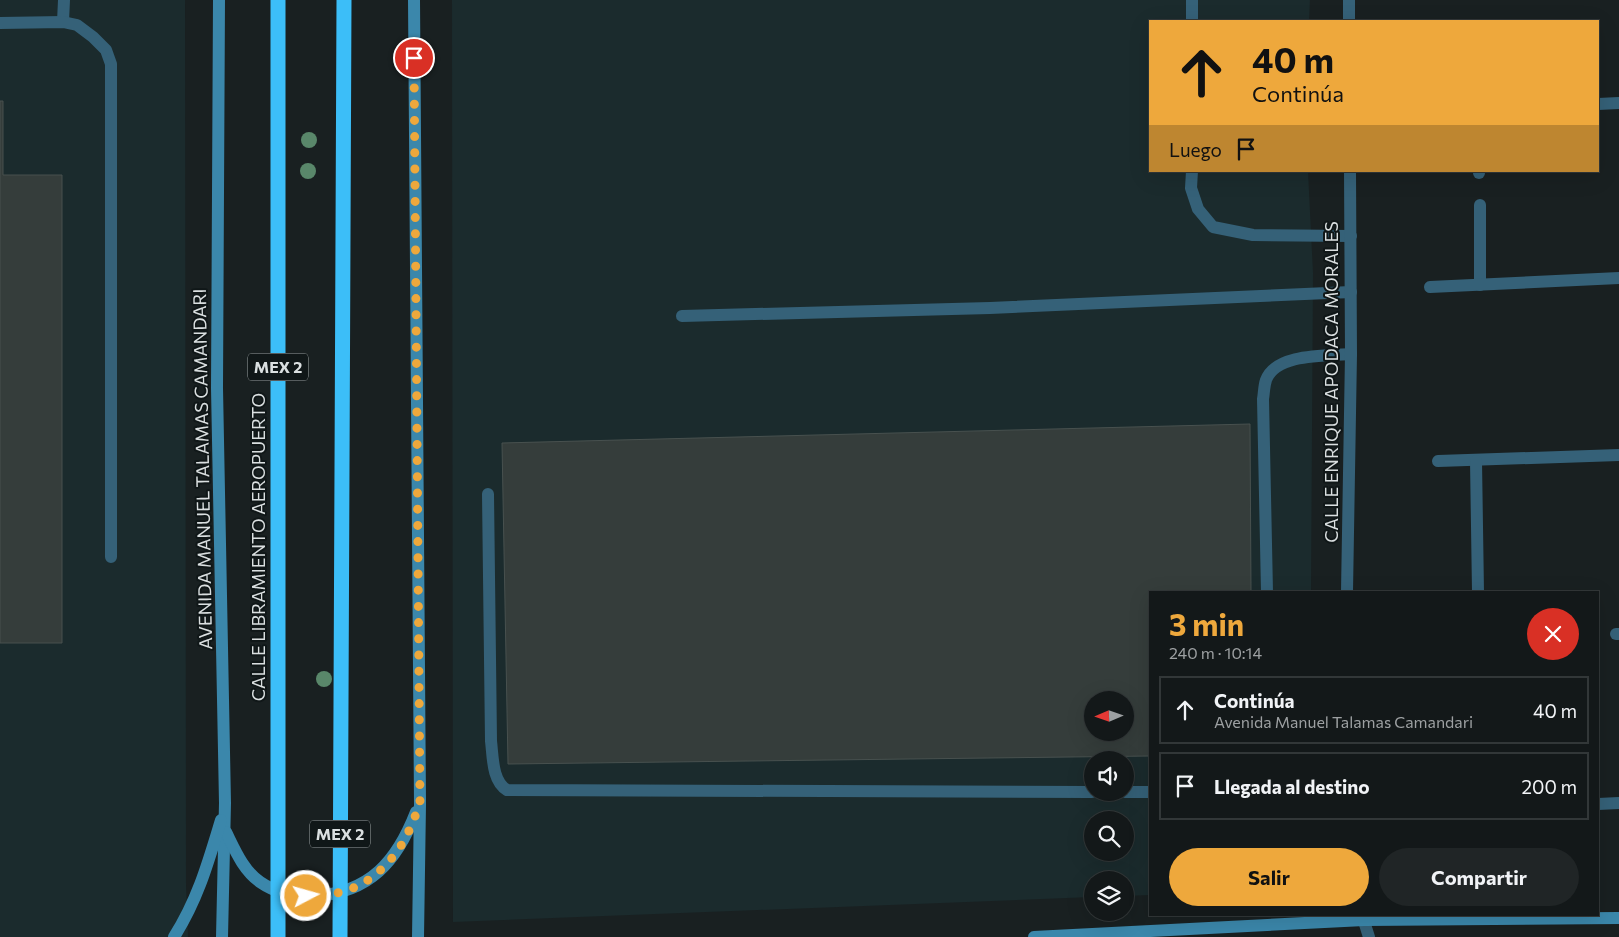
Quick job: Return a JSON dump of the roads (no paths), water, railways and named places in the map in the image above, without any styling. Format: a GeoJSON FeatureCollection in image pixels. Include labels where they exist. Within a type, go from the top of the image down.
{"type":"FeatureCollection","features":[{"type":"Feature","properties":{"kind":"highway","name":"CALLE LIBRAMIENTO AEROPUERTO"},"geometry":{"type":"LineString","coordinates":[[278,0],[278,937]]}},
{"type":"Feature","properties":{"kind":"highway","name":"MEX 2"},"geometry":{"type":"LineString","coordinates":[[340,937],[344,0]]}},
{"type":"Feature","properties":{"kind":"main road","name":"AVENIDA MANUEL TALAMAS CAMANDARI"},"geometry":{"type":"LineString","coordinates":[[219,0],[218,388],[225,804],[222,937]]}},
{"type":"Feature","properties":{"kind":"main road"},"geometry":{"type":"LineString","coordinates":[[414,0],[420,804],[418,937]]}},
{"type":"Feature","properties":{"kind":"main road"},"geometry":{"type":"LineString","coordinates":[[174,937],[186,918],[207,869],[225,804]]}},
{"type":"Feature","properties":{"kind":"main road"},"geometry":{"type":"LineString","coordinates":[[225,830],[239,858],[259,882],[275,891],[292,895],[321,896],[344,891],[364,883],[383,867],[395,854],[408,834],[420,804]]}},
{"type":"Feature","properties":{"kind":"main road"},"geometry":{"type":"LineString","coordinates":[[1034,937],[1363,918],[1619,918]]}},
{"type":"Feature","properties":{"kind":"street"},"geometry":{"type":"LineString","coordinates":[[63,22],[64,0]]}},
{"type":"Feature","properties":{"kind":"street"},"geometry":{"type":"LineString","coordinates":[[1192,0],[1192,20]]}},
{"type":"Feature","properties":{"kind":"street"},"geometry":{"type":"LineString","coordinates":[[1349,0],[1349,20]]}},
{"type":"Feature","properties":{"kind":"street"},"geometry":{"type":"LineString","coordinates":[[0,23],[63,22],[77,25],[106,50],[111,64],[111,557]]}},
{"type":"Feature","properties":{"kind":"street"},"geometry":{"type":"LineString","coordinates":[[1599,104],[1619,103]]}},
{"type":"Feature","properties":{"kind":"street"},"geometry":{"type":"LineString","coordinates":[[1192,172],[1192,188],[1198,209],[1213,227],[1253,235],[1351,236]]}},
{"type":"Feature","properties":{"kind":"street","name":"CALLE ENRIQUE APODACA MORALES"},"geometry":{"type":"LineString","coordinates":[[1347,591],[1351,354],[1350,172]]}},
{"type":"Feature","properties":{"kind":"street"},"geometry":{"type":"LineString","coordinates":[[1480,205],[1480,285]]}},
{"type":"Feature","properties":{"kind":"street"},"geometry":{"type":"LineString","coordinates":[[1430,287],[1619,278]]}},
{"type":"Feature","properties":{"kind":"street"},"geometry":{"type":"LineString","coordinates":[[682,316],[990,308],[1351,292]]}},
{"type":"Feature","properties":{"kind":"street"},"geometry":{"type":"LineString","coordinates":[[1267,591],[1263,399],[1266,378],[1276,367],[1291,359],[1351,354]]}},
{"type":"Feature","properties":{"kind":"street"},"geometry":{"type":"LineString","coordinates":[[1438,461],[1619,455]]}},
{"type":"Feature","properties":{"kind":"street"},"geometry":{"type":"LineString","coordinates":[[1476,461],[1478,591]]}},
{"type":"Feature","properties":{"kind":"street"},"geometry":{"type":"LineString","coordinates":[[488,494],[491,741],[496,777],[501,787],[507,790],[1084,792]]}},
{"type":"Feature","properties":{"kind":"street"},"geometry":{"type":"LineString","coordinates":[[1134,792],[1149,792]]}},
{"type":"Feature","properties":{"kind":"street"},"geometry":{"type":"LineString","coordinates":[[1599,804],[1619,803]]}},
{"type":"Feature","properties":{"kind":"street"},"geometry":{"type":"LineString","coordinates":[[1363,918],[1369,937]]}}]}
